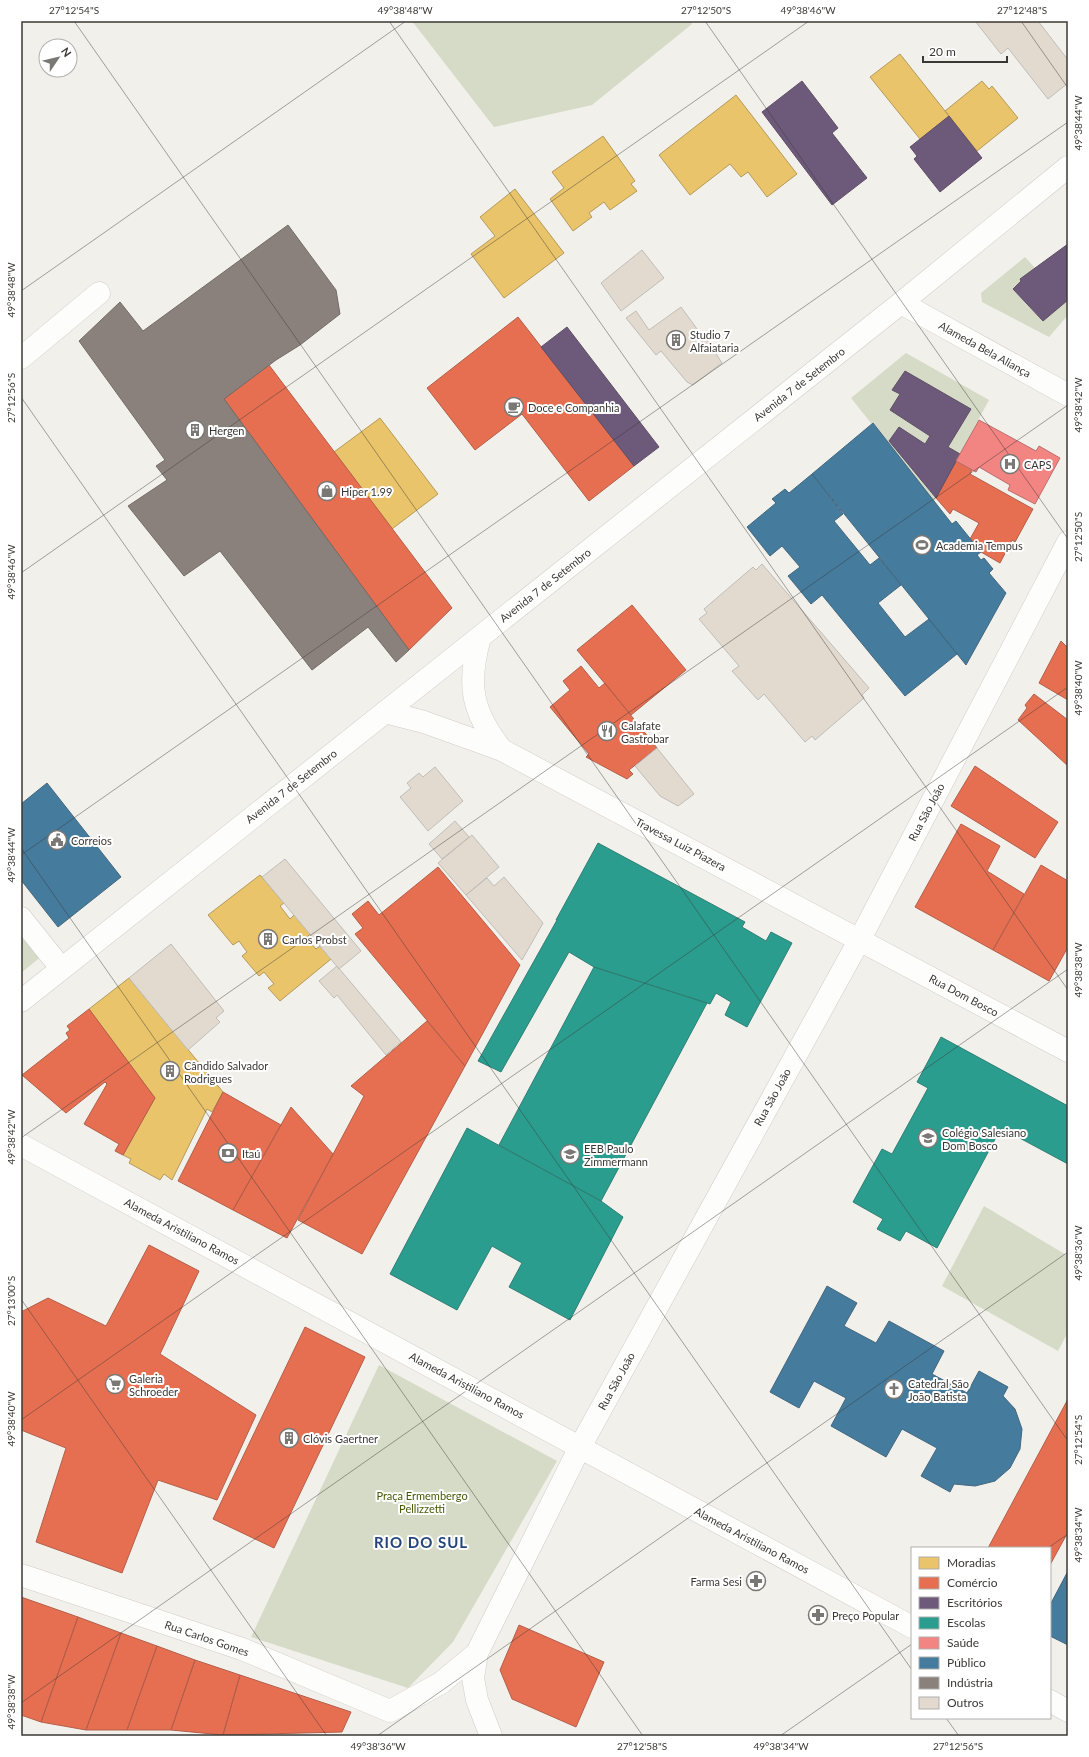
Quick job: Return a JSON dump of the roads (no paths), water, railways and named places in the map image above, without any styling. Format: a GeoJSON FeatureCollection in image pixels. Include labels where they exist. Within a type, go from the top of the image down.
{"type":"FeatureCollection","features":[{"type":"Feature","properties":{"kind":"street","name":"Avenida 7 de Setembro"},"geometry":{"type":"LineString","coordinates":[[21,1001],[901,303],[1068,167]]}},
{"type":"Feature","properties":{"kind":"street"},"geometry":{"type":"LineString","coordinates":[[21,358],[99,293]]}},
{"type":"Feature","properties":{"kind":"street","name":"Alameda Bela Aliança"},"geometry":{"type":"LineString","coordinates":[[901,303],[1068,395]]}},
{"type":"Feature","properties":{"kind":"street","name":"Rua São João"},"geometry":{"type":"LineString","coordinates":[[491,1736],[477,1700],[473,1678],[477,1653],[580,1447],[860,939],[1068,542]]}},
{"type":"Feature","properties":{"kind":"street","name":"Travessa Luiz Piazera"},"geometry":{"type":"LineString","coordinates":[[480,637],[473,662],[473,687],[478,710],[484,725],[502,750]]}},
{"type":"Feature","properties":{"kind":"street","name":"Travessa Luiz Piazera"},"geometry":{"type":"LineString","coordinates":[[385,712],[424,722],[502,750],[860,939]]}},
{"type":"Feature","properties":{"kind":"street"},"geometry":{"type":"LineString","coordinates":[[21,918],[61,968]]}},
{"type":"Feature","properties":{"kind":"street","name":"Rua Dom Bosco"},"geometry":{"type":"LineString","coordinates":[[860,939],[1068,1051]]}},
{"type":"Feature","properties":{"kind":"street","name":"Alameda Aristiliano Ramos"},"geometry":{"type":"LineString","coordinates":[[21,1145],[911,1626]]}},
{"type":"Feature","properties":{"kind":"street","name":"Rua Carlos Gomes"},"geometry":{"type":"LineString","coordinates":[[21,1575],[242,1649],[390,1711]]}},
{"type":"Feature","properties":{"kind":"street","name":"Rua São João"},"geometry":{"type":"LineString","coordinates":[[390,1711],[441,1683],[477,1653]]}},
{"type":"Feature","properties":{"kind":"street"},"geometry":{"type":"LineString","coordinates":[[1051,1702],[1068,1711]]}},
{"type":"Feature","properties":{"kind":"place","name":"Studio 7 Alfaiataria"},"geometry":{"type":"Point","coordinates":[676,340]}},
{"type":"Feature","properties":{"kind":"place","name":"Doce e Companhia"},"geometry":{"type":"Point","coordinates":[514,407]}},
{"type":"Feature","properties":{"kind":"place","name":"Hergen"},"geometry":{"type":"Point","coordinates":[195,430]}},
{"type":"Feature","properties":{"kind":"place","name":"CAPS"},"geometry":{"type":"Point","coordinates":[1010,464]}},
{"type":"Feature","properties":{"kind":"place","name":"Hiper 1.99"},"geometry":{"type":"Point","coordinates":[327,491]}},
{"type":"Feature","properties":{"kind":"place","name":"Academia Tempus"},"geometry":{"type":"Point","coordinates":[922,545]}},
{"type":"Feature","properties":{"kind":"place","name":"Calafate Gastrobar"},"geometry":{"type":"Point","coordinates":[607,731]}},
{"type":"Feature","properties":{"kind":"place","name":"Correios"},"geometry":{"type":"Point","coordinates":[57,840]}},
{"type":"Feature","properties":{"kind":"place","name":"Carlos Probst"},"geometry":{"type":"Point","coordinates":[268,939]}},
{"type":"Feature","properties":{"kind":"place","name":"Cândido Salvador Rodrigues"},"geometry":{"type":"Point","coordinates":[170,1071]}},
{"type":"Feature","properties":{"kind":"place","name":"Colégio Salesiano Dom Bosco"},"geometry":{"type":"Point","coordinates":[928,1138]}},
{"type":"Feature","properties":{"kind":"place","name":"Itaú"},"geometry":{"type":"Point","coordinates":[228,1153]}},
{"type":"Feature","properties":{"kind":"place","name":"EEB Paulo Zimmermann"},"geometry":{"type":"Point","coordinates":[570,1154]}},
{"type":"Feature","properties":{"kind":"place","name":"Galeria Schroeder"},"geometry":{"type":"Point","coordinates":[115,1384]}},
{"type":"Feature","properties":{"kind":"place","name":"Catedral São João Batista"},"geometry":{"type":"Point","coordinates":[894,1389]}},
{"type":"Feature","properties":{"kind":"place","name":"Clóvis Gaertner"},"geometry":{"type":"Point","coordinates":[289,1438]}},
{"type":"Feature","properties":{"kind":"place","name":"Farma Sesi"},"geometry":{"type":"Point","coordinates":[756,1581]}},
{"type":"Feature","properties":{"kind":"place","name":"Preço Popular"},"geometry":{"type":"Point","coordinates":[818,1615]}},
{"type":"Feature","properties":{"kind":"district","name":"RIO DO SUL"},"geometry":{"type":"Point","coordinates":[421,1542]}},
{"type":"Feature","properties":{"kind":"park label","name":"Praça Ermembergo Pellizzetti"},"geometry":{"type":"Point","coordinates":[422,1501]}}]}
